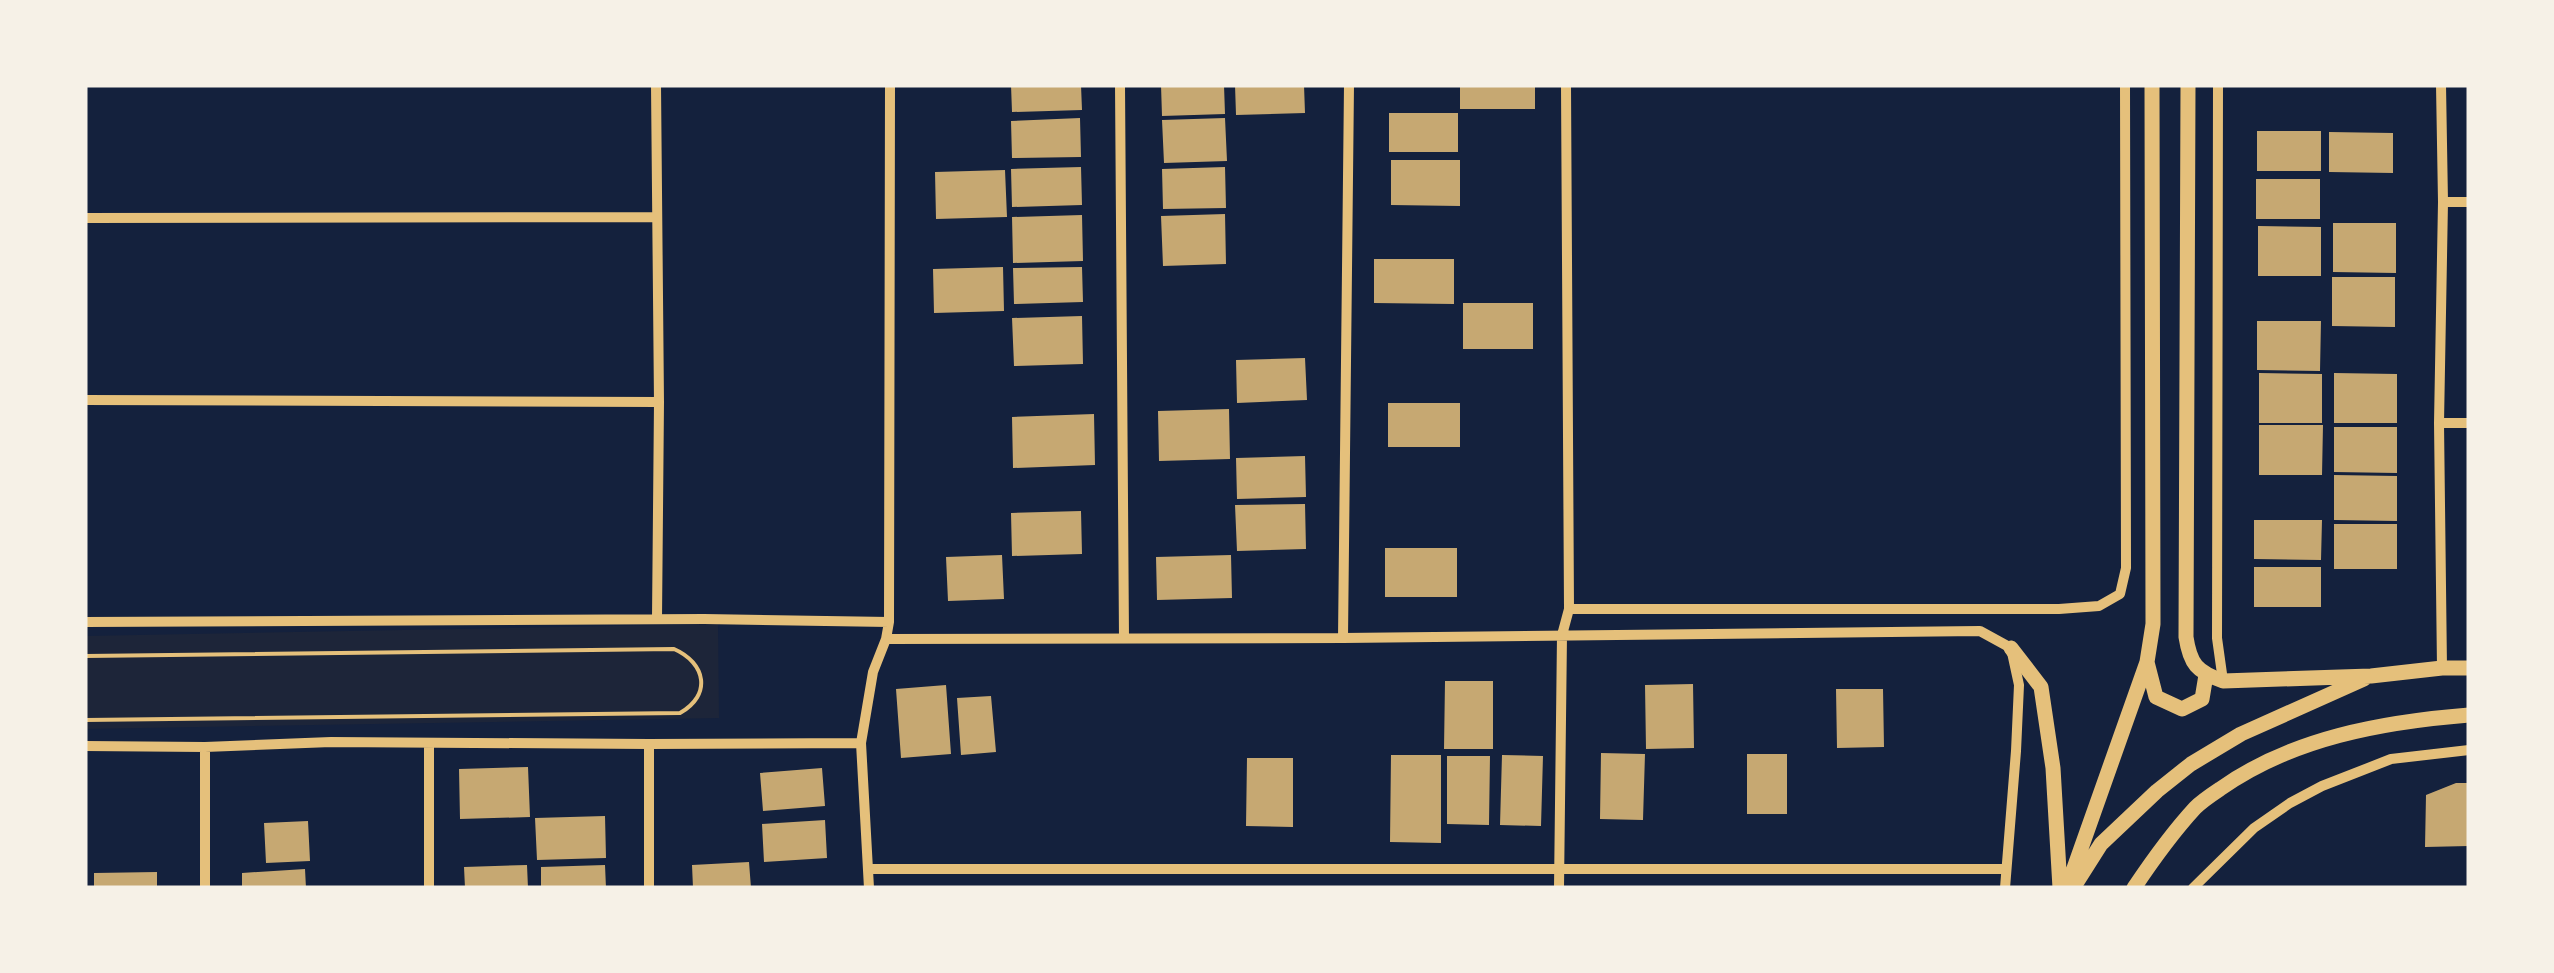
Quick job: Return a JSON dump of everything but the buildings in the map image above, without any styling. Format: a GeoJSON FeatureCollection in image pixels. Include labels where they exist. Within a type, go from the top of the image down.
{"type":"FeatureCollection","features":[{"type":"Feature","properties":{"kind":"main road"},"geometry":{"type":"LineString","coordinates":[[2067,888],[2147,662],[2154,624],[2152,85]]}},
{"type":"Feature","properties":{"kind":"main road"},"geometry":{"type":"LineString","coordinates":[[2188,85],[2186,636],[2190,658],[2206,675],[2224,681],[2469,668]]}},
{"type":"Feature","properties":{"kind":"main road"},"geometry":{"type":"LineString","coordinates":[[2011,648],[2041,687],[2067,888]]}},
{"type":"Feature","properties":{"kind":"main road"},"geometry":{"type":"LineString","coordinates":[[2147,662],[2156,697],[2182,709],[2202,699],[2206,675]]}},
{"type":"Feature","properties":{"kind":"main road"},"geometry":{"type":"LineString","coordinates":[[2067,888],[2101,844],[2191,764],[2241,734],[2371,676]]}},
{"type":"Feature","properties":{"kind":"main road"},"geometry":{"type":"LineString","coordinates":[[2134,888],[2197,806],[2246,771],[2293,749],[2324,740],[2399,724],[2469,715]]}},
{"type":"Feature","properties":{"kind":"street"},"geometry":{"type":"LineString","coordinates":[[656,85],[658,619]]}},
{"type":"Feature","properties":{"kind":"street"},"geometry":{"type":"LineString","coordinates":[[869,888],[861,743],[873,672],[889,622],[890,85]]}},
{"type":"Feature","properties":{"kind":"street"},"geometry":{"type":"LineString","coordinates":[[1120,85],[1124,638]]}},
{"type":"Feature","properties":{"kind":"street"},"geometry":{"type":"LineString","coordinates":[[1343,638],[1349,85]]}},
{"type":"Feature","properties":{"kind":"street"},"geometry":{"type":"LineString","coordinates":[[1558,888],[1562,635],[1569,610],[1566,85]]}},
{"type":"Feature","properties":{"kind":"street"},"geometry":{"type":"LineString","coordinates":[[1569,610],[2015,609],[2100,606],[2120,594],[2126,568],[2125,85]]}},
{"type":"Feature","properties":{"kind":"street"},"geometry":{"type":"LineString","coordinates":[[2218,85],[2218,638],[2224,681]]}},
{"type":"Feature","properties":{"kind":"street"},"geometry":{"type":"LineString","coordinates":[[2441,85],[2442,668]]}},
{"type":"Feature","properties":{"kind":"street"},"geometry":{"type":"LineString","coordinates":[[2443,202],[2469,202]]}},
{"type":"Feature","properties":{"kind":"street"},"geometry":{"type":"LineString","coordinates":[[85,218],[656,218]]}},
{"type":"Feature","properties":{"kind":"street"},"geometry":{"type":"LineString","coordinates":[[85,400],[659,402]]}},
{"type":"Feature","properties":{"kind":"street"},"geometry":{"type":"LineString","coordinates":[[2439,424],[2469,423]]}},
{"type":"Feature","properties":{"kind":"street"},"geometry":{"type":"LineString","coordinates":[[85,622],[889,622]]}},
{"type":"Feature","properties":{"kind":"street"},"geometry":{"type":"LineString","coordinates":[[886,640],[1980,631],[2011,648],[2019,685],[2005,888]]}},
{"type":"Feature","properties":{"kind":"street"},"geometry":{"type":"LineString","coordinates":[[85,746],[331,742],[861,743]]}},
{"type":"Feature","properties":{"kind":"street"},"geometry":{"type":"LineString","coordinates":[[429,742],[429,888]]}},
{"type":"Feature","properties":{"kind":"street"},"geometry":{"type":"LineString","coordinates":[[649,744],[649,888]]}},
{"type":"Feature","properties":{"kind":"street"},"geometry":{"type":"LineString","coordinates":[[205,747],[205,888]]}},
{"type":"Feature","properties":{"kind":"street"},"geometry":{"type":"LineString","coordinates":[[2193,888],[2254,828],[2322,786],[2391,759],[2469,750]]}},
{"type":"Feature","properties":{"kind":"street"},"geometry":{"type":"LineString","coordinates":[[868,869],[2005,869]]}},
{"type":"Feature","properties":{"kind":"path"},"geometry":{"type":"LineString","coordinates":[[85,656],[674,649],[696,664],[701,688],[691,706],[680,713],[85,720]]}},
{"type":"Feature","properties":{"kind":"shaded area"},"geometry":{"type":"Polygon","coordinates":[[[718,624],[719,718],[85,729],[85,636],[718,624]]]}}]}
